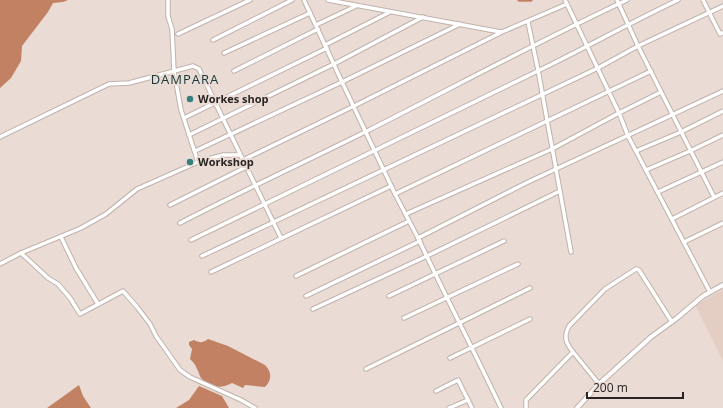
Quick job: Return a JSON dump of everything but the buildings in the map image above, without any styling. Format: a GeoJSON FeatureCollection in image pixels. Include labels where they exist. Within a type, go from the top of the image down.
{"type":"FeatureCollection","features":[{"type":"Feature","properties":{"kind":"street"},"geometry":{"type":"LineString","coordinates":[[168,0],[168,16],[172,29],[174,71],[184,118],[198,162]]}},
{"type":"Feature","properties":{"kind":"street"},"geometry":{"type":"LineString","coordinates":[[178,34],[250,0]]}},
{"type":"Feature","properties":{"kind":"street"},"geometry":{"type":"LineString","coordinates":[[213,40],[292,0]]}},
{"type":"Feature","properties":{"kind":"street"},"geometry":{"type":"LineString","coordinates":[[304,0],[391,186],[419,239],[501,408]]}},
{"type":"Feature","properties":{"kind":"street"},"geometry":{"type":"LineString","coordinates":[[328,0],[502,32]]}},
{"type":"Feature","properties":{"kind":"street"},"geometry":{"type":"LineString","coordinates":[[564,0],[609,91],[628,136],[710,292]]}},
{"type":"Feature","properties":{"kind":"street"},"geometry":{"type":"LineString","coordinates":[[180,223],[366,132],[618,2],[627,0]]}},
{"type":"Feature","properties":{"kind":"street"},"geometry":{"type":"LineString","coordinates":[[191,240],[375,151],[678,0]]}},
{"type":"Feature","properties":{"kind":"street"},"geometry":{"type":"LineString","coordinates":[[703,0],[720,34],[723,33]]}},
{"type":"Feature","properties":{"kind":"street"},"geometry":{"type":"LineString","coordinates":[[618,2],[638,46],[714,197]]}},
{"type":"Feature","properties":{"kind":"street"},"geometry":{"type":"LineString","coordinates":[[243,160],[502,32],[567,4]]}},
{"type":"Feature","properties":{"kind":"street"},"geometry":{"type":"LineString","coordinates":[[316,25],[357,5]]}},
{"type":"Feature","properties":{"kind":"street"},"geometry":{"type":"LineString","coordinates":[[202,256],[598,68],[638,46],[723,6]]}},
{"type":"Feature","properties":{"kind":"street"},"geometry":{"type":"LineString","coordinates":[[184,118],[326,46],[391,11]]}},
{"type":"Feature","properties":{"kind":"street"},"geometry":{"type":"LineString","coordinates":[[224,53],[310,13]]}},
{"type":"Feature","properties":{"kind":"street"},"geometry":{"type":"LineString","coordinates":[[190,135],[334,64],[423,17]]}},
{"type":"Feature","properties":{"kind":"street"},"geometry":{"type":"LineString","coordinates":[[528,22],[543,94],[571,252]]}},
{"type":"Feature","properties":{"kind":"street"},"geometry":{"type":"LineString","coordinates":[[195,151],[342,82],[460,24]]}},
{"type":"Feature","properties":{"kind":"street"},"geometry":{"type":"LineString","coordinates":[[234,71],[318,29]]}},
{"type":"Feature","properties":{"kind":"street"},"geometry":{"type":"LineString","coordinates":[[0,137],[109,84],[129,83],[194,66],[199,69],[281,238]]}},
{"type":"Feature","properties":{"kind":"street"},"geometry":{"type":"LineString","coordinates":[[395,194],[651,71]]}},
{"type":"Feature","properties":{"kind":"street"},"geometry":{"type":"LineString","coordinates":[[306,296],[419,239],[450,221],[556,169],[723,91]]}},
{"type":"Feature","properties":{"kind":"street"},"geometry":{"type":"LineString","coordinates":[[406,214],[552,148],[662,92]]}},
{"type":"Feature","properties":{"kind":"street"},"geometry":{"type":"LineString","coordinates":[[636,151],[681,132],[723,111]]}},
{"type":"Feature","properties":{"kind":"street"},"geometry":{"type":"LineString","coordinates":[[646,170],[723,135]]}},
{"type":"Feature","properties":{"kind":"street"},"geometry":{"type":"LineString","coordinates":[[0,264],[20,253],[81,228],[106,214],[137,189],[198,162],[223,155],[240,155]]}},
{"type":"Feature","properties":{"kind":"street"},"geometry":{"type":"LineString","coordinates":[[658,192],[723,162]]}},
{"type":"Feature","properties":{"kind":"street"},"geometry":{"type":"LineString","coordinates":[[170,205],[246,167]]}},
{"type":"Feature","properties":{"kind":"street"},"geometry":{"type":"LineString","coordinates":[[211,272],[391,186]]}},
{"type":"Feature","properties":{"kind":"street"},"geometry":{"type":"LineString","coordinates":[[313,309],[427,256],[560,191]]}},
{"type":"Feature","properties":{"kind":"street"},"geometry":{"type":"LineString","coordinates":[[672,219],[723,193]]}},
{"type":"Feature","properties":{"kind":"street"},"geometry":{"type":"LineString","coordinates":[[296,276],[409,221]]}},
{"type":"Feature","properties":{"kind":"street"},"geometry":{"type":"LineString","coordinates":[[684,242],[723,223]]}},
{"type":"Feature","properties":{"kind":"street"},"geometry":{"type":"LineString","coordinates":[[61,237],[76,268],[98,304]]}},
{"type":"Feature","properties":{"kind":"street"},"geometry":{"type":"LineString","coordinates":[[389,296],[504,241]]}},
{"type":"Feature","properties":{"kind":"street"},"geometry":{"type":"LineString","coordinates":[[20,253],[48,278],[58,284],[70,298],[80,314],[123,291],[138,306],[156,336],[180,370],[190,377],[255,408]]}},
{"type":"Feature","properties":{"kind":"street"},"geometry":{"type":"LineString","coordinates":[[404,318],[518,264]]}},
{"type":"Feature","properties":{"kind":"street"},"geometry":{"type":"LineString","coordinates":[[599,384],[565,342],[568,326],[605,289],[636,269],[640,270],[672,322]]}},
{"type":"Feature","properties":{"kind":"street"},"geometry":{"type":"LineString","coordinates":[[577,408],[599,384],[651,337],[672,322],[699,299],[723,285]]}},
{"type":"Feature","properties":{"kind":"street"},"geometry":{"type":"LineString","coordinates":[[366,369],[530,288]]}},
{"type":"Feature","properties":{"kind":"street"},"geometry":{"type":"LineString","coordinates":[[450,358],[530,319]]}},
{"type":"Feature","properties":{"kind":"street"},"geometry":{"type":"LineString","coordinates":[[526,408],[526,400],[573,352]]}},
{"type":"Feature","properties":{"kind":"street"},"geometry":{"type":"LineString","coordinates":[[436,391],[458,380],[472,408]]}},
{"type":"Feature","properties":{"kind":"street"},"geometry":{"type":"LineString","coordinates":[[449,408],[468,400]]}},
{"type":"Feature","properties":{"kind":"shaded area"},"geometry":{"type":"Polygon","coordinates":[[[0,0],[68,0],[53,3],[48,12],[22,46],[21,61],[11,78],[0,88],[0,0]]]}},
{"type":"Feature","properties":{"kind":"shaded area"},"geometry":{"type":"Polygon","coordinates":[[[723,290],[723,361],[695,305],[723,290]]]}},
{"type":"Feature","properties":{"kind":"shaded area"},"geometry":{"type":"Polygon","coordinates":[[[208,339],[228,346],[265,365],[270,373],[269,382],[265,387],[245,385],[243,388],[232,383],[220,387],[208,384],[200,377],[195,365],[190,359],[192,349],[189,342],[194,340],[201,342],[208,339]]]}},
{"type":"Feature","properties":{"kind":"shaded area"},"geometry":{"type":"Polygon","coordinates":[[[79,385],[83,396],[91,408],[47,408],[79,385]]]}},
{"type":"Feature","properties":{"kind":"shaded area"},"geometry":{"type":"Polygon","coordinates":[[[199,386],[222,396],[229,408],[176,408],[189,400],[199,386]]]}},
{"type":"Feature","properties":{"kind":"waterway"},"geometry":{"type":"LineString","coordinates":[[519,0],[531,0]]}},
{"type":"Feature","properties":{"kind":"place","name":"Workes shop"},"geometry":{"type":"Point","coordinates":[190,99]}},
{"type":"Feature","properties":{"kind":"place","name":"Workshop"},"geometry":{"type":"Point","coordinates":[190,162]}},
{"type":"Feature","properties":{"kind":"district","name":"DAMPARA"},"geometry":{"type":"Point","coordinates":[185,79]}}]}
